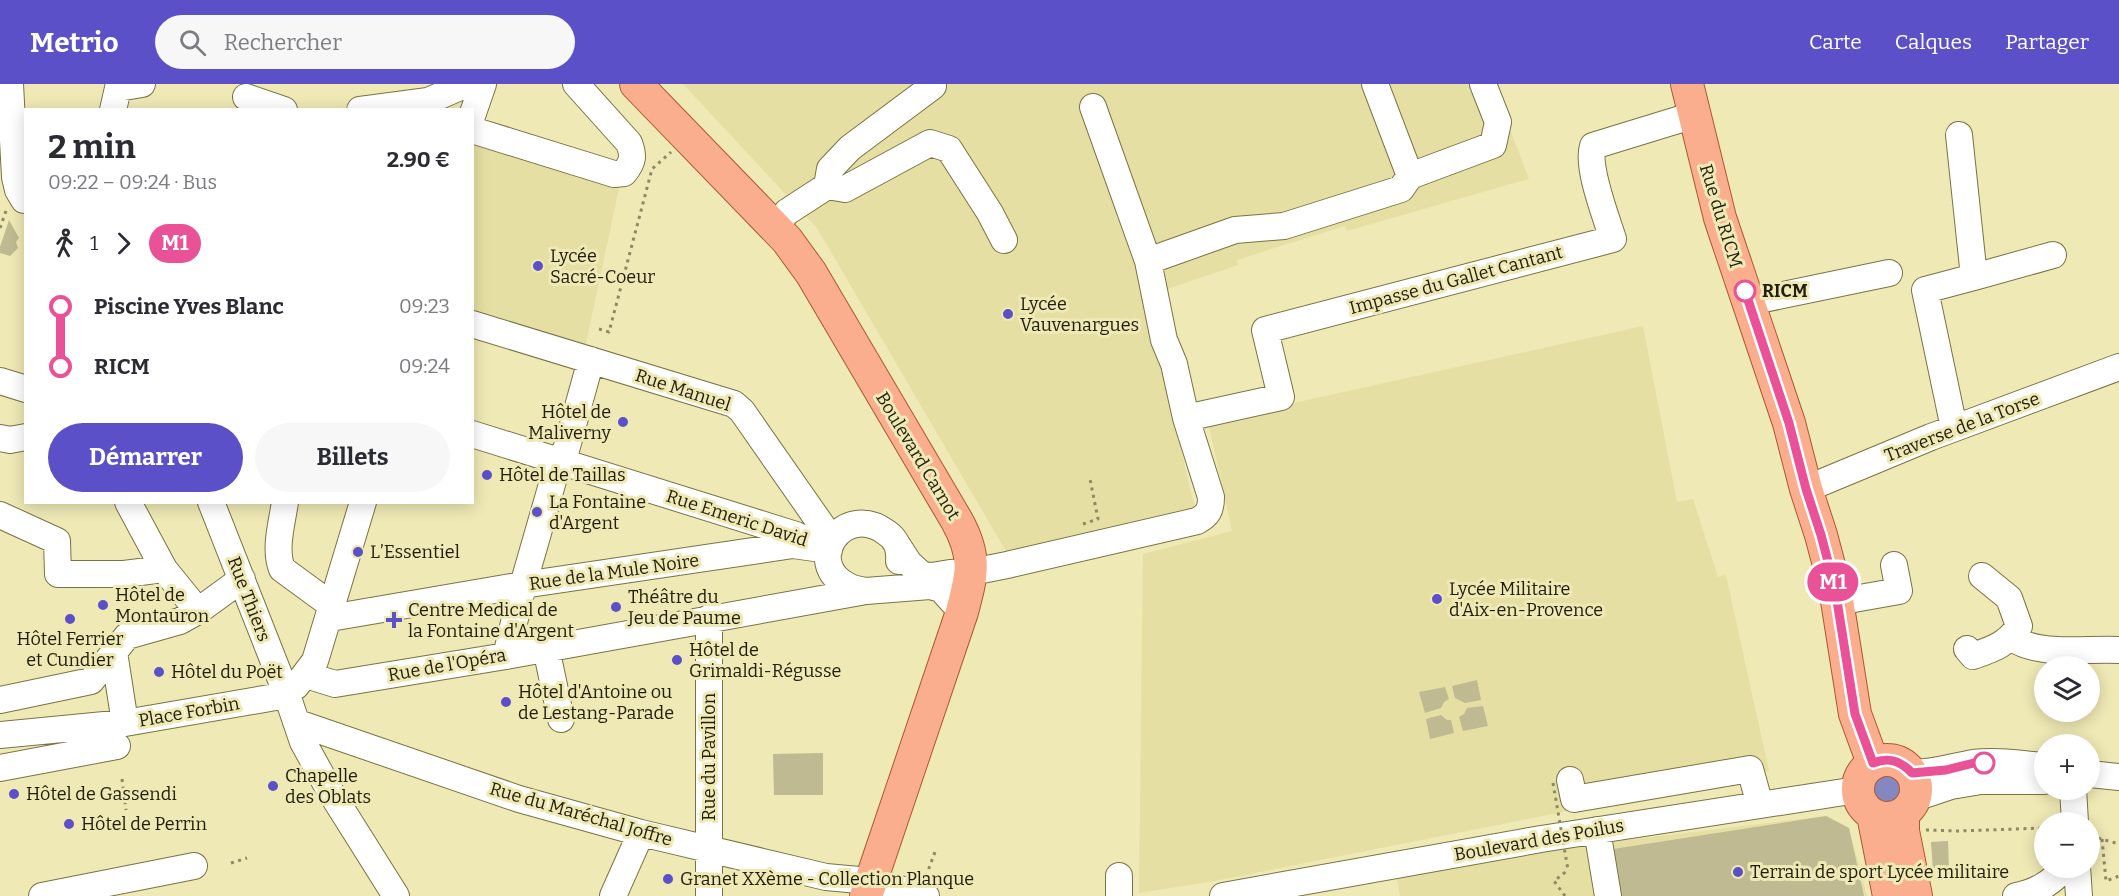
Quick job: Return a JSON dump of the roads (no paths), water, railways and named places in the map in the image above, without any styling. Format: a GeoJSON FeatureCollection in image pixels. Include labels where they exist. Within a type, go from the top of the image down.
{"type":"FeatureCollection","features":[{"type":"Feature","properties":{"kind":"main road","name":"Boulevard Carnot"},"geometry":{"type":"LineString","coordinates":[[636,84],[775,227],[811,273],[957,521],[970,554],[972,572],[962,612],[868,889]]}},
{"type":"Feature","properties":{"kind":"main road","name":"Rue du RICM"},"geometry":{"type":"LineString","coordinates":[[1687,84],[1720,218],[1789,423],[1821,535],[1837,602],[1855,714],[1873,763],[1861,774],[1894,803]]}},
{"type":"Feature","properties":{"kind":"main road"},"geometry":{"type":"LineString","coordinates":[[1889,896],[1894,803]]}},
{"type":"Feature","properties":{"kind":"main road"},"geometry":{"type":"LineString","coordinates":[[1894,803],[1916,896]]}},
{"type":"Feature","properties":{"kind":"street"},"geometry":{"type":"LineString","coordinates":[[10,84],[7,121],[16,194]]}},
{"type":"Feature","properties":{"kind":"street"},"geometry":{"type":"LineString","coordinates":[[375,108],[428,101],[467,84]]}},
{"type":"Feature","properties":{"kind":"street"},"geometry":{"type":"LineString","coordinates":[[474,110],[483,84]]}},
{"type":"Feature","properties":{"kind":"street"},"geometry":{"type":"LineString","coordinates":[[474,131],[614,174],[624,173],[632,164],[633,153],[629,143],[576,84]]}},
{"type":"Feature","properties":{"kind":"street"},"geometry":{"type":"LineString","coordinates":[[1376,84],[1410,176]]}},
{"type":"Feature","properties":{"kind":"street"},"geometry":{"type":"LineString","coordinates":[[1149,261],[1235,230],[1284,226],[1401,189],[1410,176],[1493,146],[1498,122],[1483,84]]}},
{"type":"Feature","properties":{"kind":"street"},"geometry":{"type":"LineString","coordinates":[[827,186],[830,169],[850,148],[933,86]]}},
{"type":"Feature","properties":{"kind":"street"},"geometry":{"type":"LineString","coordinates":[[246,97],[278,108]]}},
{"type":"Feature","properties":{"kind":"street"},"geometry":{"type":"LineString","coordinates":[[898,546],[899,567],[894,576],[886,585],[871,591],[849,586],[838,579],[831,569],[828,557],[830,545],[843,528],[863,524],[874,526],[893,538],[898,546],[909,564],[922,575],[972,572],[1197,521],[1205,517],[1211,509],[1211,497],[1186,418],[1174,364],[1164,340],[1149,261],[1093,107]]}},
{"type":"Feature","properties":{"kind":"street","name":"Impasse du Gallet Cantant"},"geometry":{"type":"LineString","coordinates":[[1186,418],[1281,397],[1265,330],[1613,239],[1592,168],[1593,146],[1694,115]]}},
{"type":"Feature","properties":{"kind":"street"},"geometry":{"type":"LineString","coordinates":[[1959,135],[1974,277]]}},
{"type":"Feature","properties":{"kind":"street"},"geometry":{"type":"LineString","coordinates":[[775,227],[788,212],[827,186],[844,189],[930,142],[949,149],[990,213],[1004,240]]}},
{"type":"Feature","properties":{"kind":"street"},"geometry":{"type":"LineString","coordinates":[[1954,428],[1925,290],[2054,255]]}},
{"type":"Feature","properties":{"kind":"street"},"geometry":{"type":"LineString","coordinates":[[1749,302],[1889,273]]}},
{"type":"Feature","properties":{"kind":"street","name":"Rue Manuel"},"geometry":{"type":"LineString","coordinates":[[474,325],[734,404],[742,411],[830,545]]}},
{"type":"Feature","properties":{"kind":"street"},"geometry":{"type":"LineString","coordinates":[[506,656],[523,585],[559,460],[566,450],[591,360]]}},
{"type":"Feature","properties":{"kind":"street","name":"Traverse de la Torse"},"geometry":{"type":"LineString","coordinates":[[1806,489],[1954,428],[2119,367]]}},
{"type":"Feature","properties":{"kind":"street"},"geometry":{"type":"LineString","coordinates":[[0,381],[24,388]]}},
{"type":"Feature","properties":{"kind":"street","name":"Rue Emeric David"},"geometry":{"type":"LineString","coordinates":[[474,435],[830,545]]}},
{"type":"Feature","properties":{"kind":"street"},"geometry":{"type":"LineString","coordinates":[[0,438],[9,440],[24,437]]}},
{"type":"Feature","properties":{"kind":"street"},"geometry":{"type":"LineString","coordinates":[[129,504],[164,569],[198,611]]}},
{"type":"Feature","properties":{"kind":"street","name":"Rue Thiers"},"geometry":{"type":"LineString","coordinates":[[212,504],[303,741],[330,791],[396,896]]}},
{"type":"Feature","properties":{"kind":"street"},"geometry":{"type":"LineString","coordinates":[[285,504],[279,543],[279,563],[282,569],[323,599],[332,611]]}},
{"type":"Feature","properties":{"kind":"street"},"geometry":{"type":"LineString","coordinates":[[287,695],[306,675],[315,661],[332,611],[362,504]]}},
{"type":"Feature","properties":{"kind":"street"},"geometry":{"type":"LineString","coordinates":[[0,515],[57,541],[58,574],[124,574],[164,569]]}},
{"type":"Feature","properties":{"kind":"street","name":"Rue de la Mule Noire"},"geometry":{"type":"LineString","coordinates":[[332,611],[793,545],[830,545]]}},
{"type":"Feature","properties":{"kind":"street"},"geometry":{"type":"LineString","coordinates":[[1837,602],[1899,591],[1894,565]]}},
{"type":"Feature","properties":{"kind":"street"},"geometry":{"type":"LineString","coordinates":[[1967,649],[1974,656],[1992,649],[2012,638],[2019,626],[2009,598],[1982,576]]}},
{"type":"Feature","properties":{"kind":"street"},"geometry":{"type":"LineString","coordinates":[[0,700],[91,681],[127,636],[180,621],[198,611],[242,579]]}},
{"type":"Feature","properties":{"kind":"street","name":"Rue de l'Opéra"},"geometry":{"type":"LineString","coordinates":[[306,675],[335,684],[506,656],[837,595],[871,591],[930,586],[941,589],[962,612]]}},
{"type":"Feature","properties":{"kind":"street","name":"Rue du Pavillon"},"geometry":{"type":"LineString","coordinates":[[709,618],[709,896]]}},
{"type":"Feature","properties":{"kind":"street"},"geometry":{"type":"LineString","coordinates":[[2012,638],[2022,644],[2041,649],[2119,650]]}},
{"type":"Feature","properties":{"kind":"street"},"geometry":{"type":"LineString","coordinates":[[546,648],[561,718]]}},
{"type":"Feature","properties":{"kind":"street","name":"Place Forbin"},"geometry":{"type":"LineString","coordinates":[[114,652],[125,723],[287,695]]}},
{"type":"Feature","properties":{"kind":"street"},"geometry":{"type":"LineString","coordinates":[[0,735],[125,723]]}},
{"type":"Feature","properties":{"kind":"street","name":"Rue du Maréchal Joffre"},"geometry":{"type":"LineString","coordinates":[[298,723],[519,799],[641,833],[709,848],[825,886],[868,889]]}},
{"type":"Feature","properties":{"kind":"street"},"geometry":{"type":"LineString","coordinates":[[0,768],[117,746]]}},
{"type":"Feature","properties":{"kind":"street"},"geometry":{"type":"LineString","coordinates":[[1894,803],[1946,770],[1974,763],[2034,765]]}},
{"type":"Feature","properties":{"kind":"street"},"geometry":{"type":"LineString","coordinates":[[1562,781],[1574,799],[1750,769],[1760,805]]}},
{"type":"Feature","properties":{"kind":"street"},"geometry":{"type":"LineString","coordinates":[[1894,803],[1951,786],[1974,782],[2034,781]]}},
{"type":"Feature","properties":{"kind":"street","name":"Boulevard des Poilus"},"geometry":{"type":"LineString","coordinates":[[1223,896],[1297,890],[1597,830],[1760,805],[1894,803]]}},
{"type":"Feature","properties":{"kind":"street"},"geometry":{"type":"LineString","coordinates":[[1597,830],[1608,896]]}},
{"type":"Feature","properties":{"kind":"street"},"geometry":{"type":"LineString","coordinates":[[613,896],[641,833]]}},
{"type":"Feature","properties":{"kind":"street"},"geometry":{"type":"LineString","coordinates":[[42,896],[194,866]]}},
{"type":"Feature","properties":{"kind":"street"},"geometry":{"type":"LineString","coordinates":[[2016,896],[2030,893],[2052,878]]}},
{"type":"Feature","properties":{"kind":"street"},"geometry":{"type":"LineString","coordinates":[[2078,878],[2079,896]]}},
{"type":"Feature","properties":{"kind":"street"},"geometry":{"type":"LineString","coordinates":[[868,889],[926,896]]}},
{"type":"Feature","properties":{"kind":"water"},"geometry":{"type":"Polygon","coordinates":[[[1889,769],[1896,770],[1902,775],[1907,781],[1907,795],[1902,801],[1896,806],[1889,807],[1882,806],[1876,801],[1871,795],[1870,788],[1871,781],[1876,775],[1882,770],[1889,769]]]}},
{"type":"Feature","properties":{"kind":"place","name":"Lycée Sacré-Coeur"},"geometry":{"type":"Point","coordinates":[538,266]}},
{"type":"Feature","properties":{"kind":"place","name":"RICM"},"geometry":{"type":"Point","coordinates":[1745,291]}},
{"type":"Feature","properties":{"kind":"place","name":"Lycée Vauvenargues"},"geometry":{"type":"Point","coordinates":[1008,314]}},
{"type":"Feature","properties":{"kind":"place","name":"Hôtel de Maliverny"},"geometry":{"type":"Point","coordinates":[623,422]}},
{"type":"Feature","properties":{"kind":"place","name":"Hôtel de Taillas"},"geometry":{"type":"Point","coordinates":[487,475]}},
{"type":"Feature","properties":{"kind":"place","name":"La Fontaine d'Argent"},"geometry":{"type":"Point","coordinates":[537,512]}},
{"type":"Feature","properties":{"kind":"place","name":"L’Essentiel"},"geometry":{"type":"Point","coordinates":[358,552]}},
{"type":"Feature","properties":{"kind":"place","name":"Lycée Militaire d'Aix-en-Provence"},"geometry":{"type":"Point","coordinates":[1437,599]}},
{"type":"Feature","properties":{"kind":"place","name":"Hôtel de Montauron"},"geometry":{"type":"Point","coordinates":[103,605]}},
{"type":"Feature","properties":{"kind":"place","name":"Théâtre du Jeu de Paume"},"geometry":{"type":"Point","coordinates":[616,607]}},
{"type":"Feature","properties":{"kind":"place","name":"Hôtel Ferrier et Cundier"},"geometry":{"type":"Point","coordinates":[70,619]}},
{"type":"Feature","properties":{"kind":"place","name":"Centre Medical de la Fontaine d'Argent"},"geometry":{"type":"Point","coordinates":[394,620]}},
{"type":"Feature","properties":{"kind":"place","name":"Hôtel de Grimaldi-Régusse"},"geometry":{"type":"Point","coordinates":[677,660]}},
{"type":"Feature","properties":{"kind":"place","name":"Hôtel du Poët"},"geometry":{"type":"Point","coordinates":[159,672]}},
{"type":"Feature","properties":{"kind":"place","name":"Hôtel d'Antoine ou de Lestang-Parade"},"geometry":{"type":"Point","coordinates":[506,702]}},
{"type":"Feature","properties":{"kind":"place","name":"Chapelle des Oblats"},"geometry":{"type":"Point","coordinates":[273,786]}},
{"type":"Feature","properties":{"kind":"place","name":"Hôtel de Gassendi"},"geometry":{"type":"Point","coordinates":[14,794]}},
{"type":"Feature","properties":{"kind":"place","name":"Hôtel de Perrin"},"geometry":{"type":"Point","coordinates":[69,824]}},
{"type":"Feature","properties":{"kind":"place","name":"Terrain de sport Lycée militaire"},"geometry":{"type":"Point","coordinates":[1738,872]}},
{"type":"Feature","properties":{"kind":"place","name":"Granet XXème - Collection Planque"},"geometry":{"type":"Point","coordinates":[668,879]}}]}
